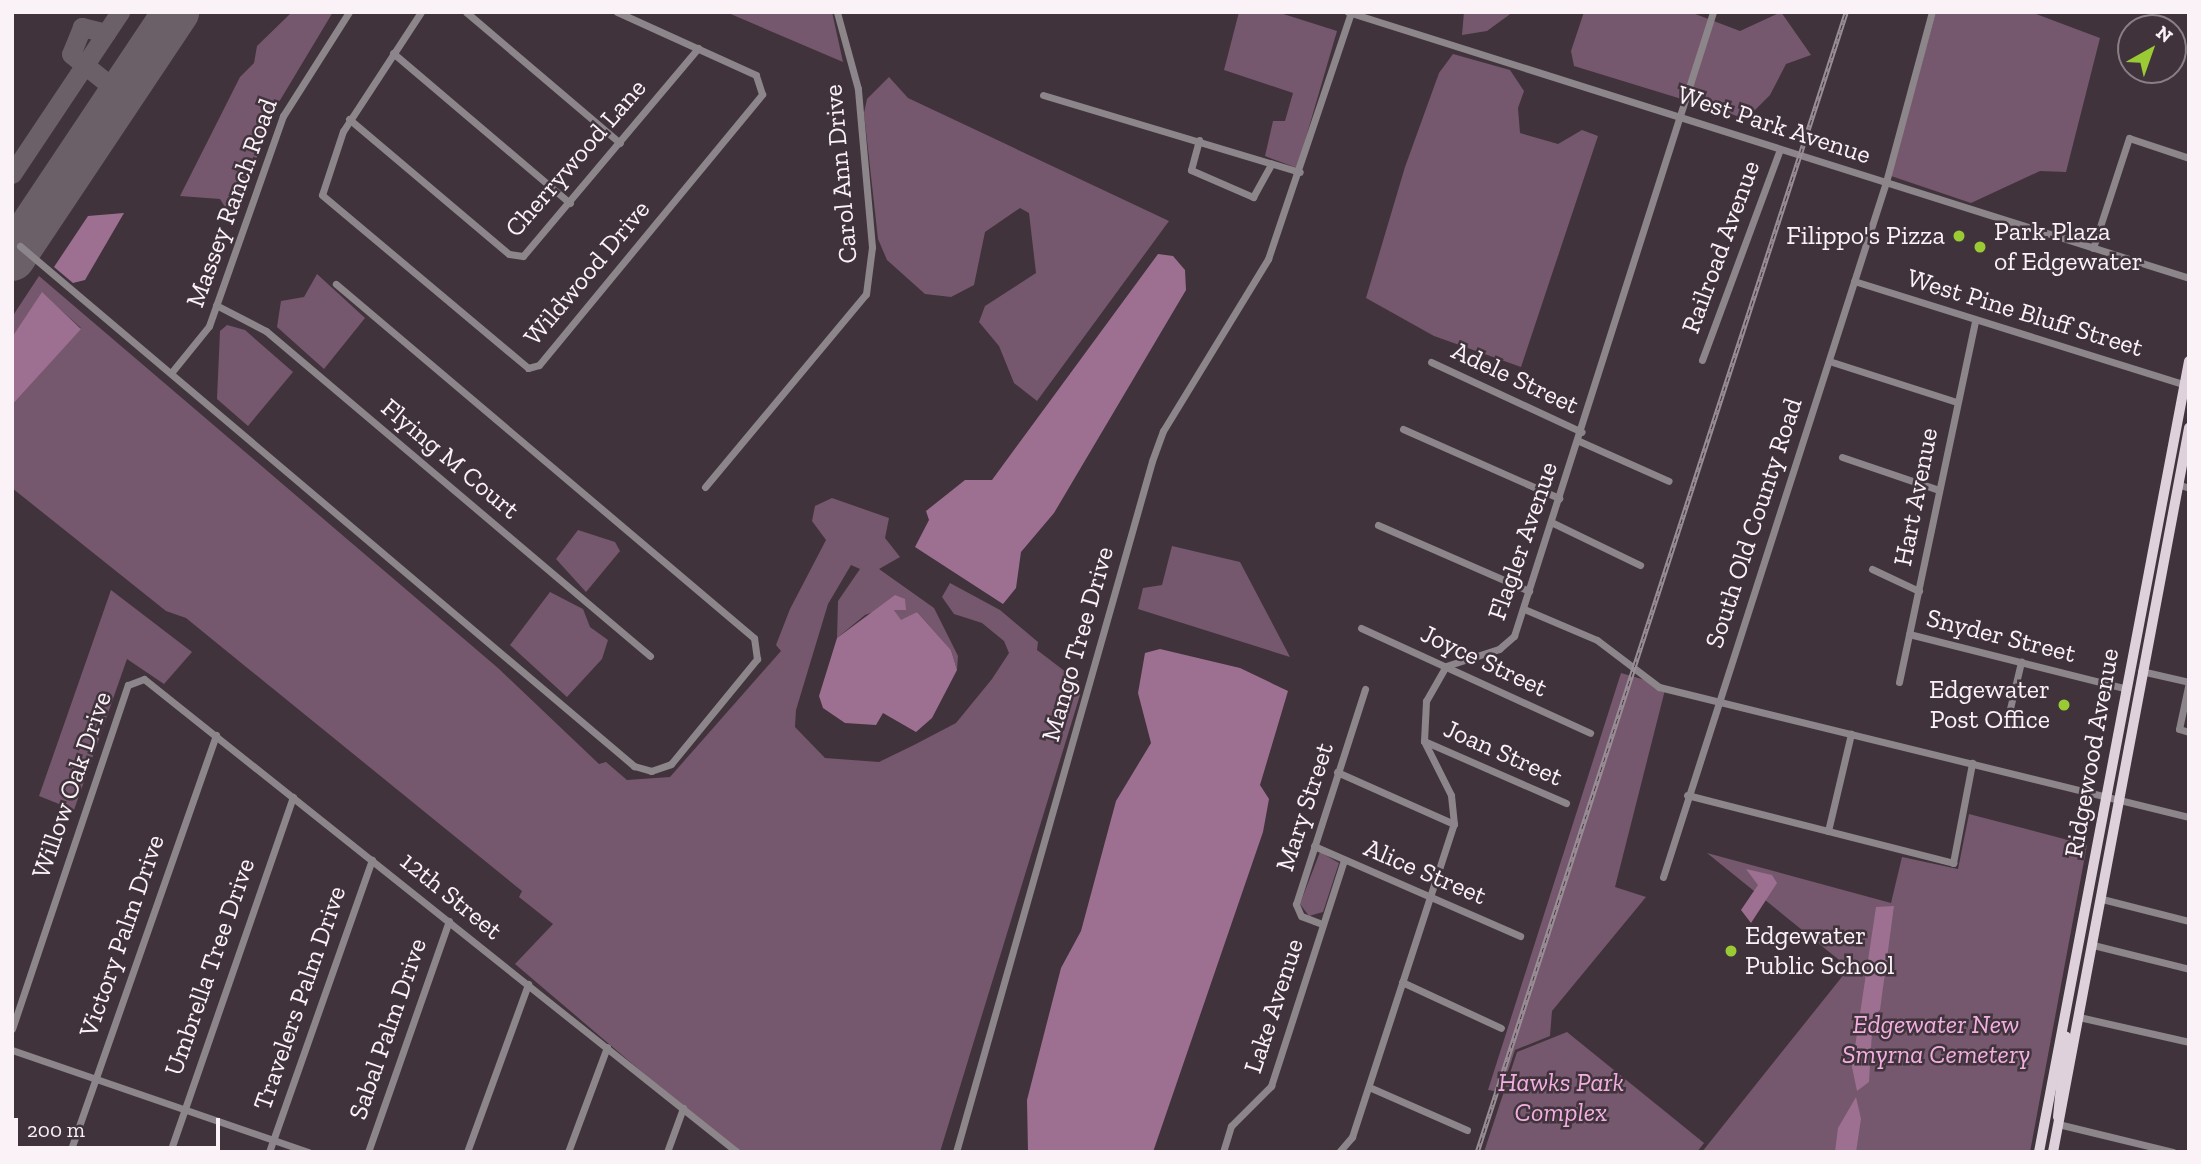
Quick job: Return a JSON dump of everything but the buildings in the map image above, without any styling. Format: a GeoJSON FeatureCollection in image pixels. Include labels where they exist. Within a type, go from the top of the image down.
{"type":"FeatureCollection","features":[{"type":"Feature","properties":{"kind":"main road","name":"Ridgewood Avenue"},"geometry":{"type":"LineString","coordinates":[[2039,1152],[2150,549],[2189,361]]}},
{"type":"Feature","properties":{"kind":"main road"},"geometry":{"type":"LineString","coordinates":[[2177,484],[2172,473],[2186,404],[2182,390]]}},
{"type":"Feature","properties":{"kind":"main road","name":"Ridgewood Avenue"},"geometry":{"type":"LineString","coordinates":[[2053,1152],[2102,899],[2141,671],[2189,428]]}},
{"type":"Feature","properties":{"kind":"main road"},"geometry":{"type":"LineString","coordinates":[[2150,549],[2155,566],[2147,612],[2151,622]]}},
{"type":"Feature","properties":{"kind":"main road"},"geometry":{"type":"LineString","coordinates":[[2059,1121],[2055,1108],[2067,1040],[2062,1030]]}},
{"type":"Feature","properties":{"kind":"main road"},"geometry":{"type":"LineString","coordinates":[[2042,1132],[2047,1152]]}},
{"type":"Feature","properties":{"kind":"street","name":"Massey Ranch Road"},"geometry":{"type":"LineString","coordinates":[[171,373],[202,338],[283,116],[349,12]]}},
{"type":"Feature","properties":{"kind":"street","name":"Wildwood Drive"},"geometry":{"type":"LineString","coordinates":[[421,12],[349,119],[322,188],[325,201],[519,365],[533,368],[762,94],[756,75],[617,12]]}},
{"type":"Feature","properties":{"kind":"street"},"geometry":{"type":"LineString","coordinates":[[466,12],[620,143]]}},
{"type":"Feature","properties":{"kind":"street","name":"Carol Ann Drive"},"geometry":{"type":"LineString","coordinates":[[705,487],[866,294],[872,247],[858,89],[837,12]]}},
{"type":"Feature","properties":{"kind":"street","name":"Flagler Avenue"},"geometry":{"type":"LineString","coordinates":[[1446,666],[1509,644],[1524,609],[1713,12]]}},
{"type":"Feature","properties":{"kind":"street","name":"South Old County Road"},"geometry":{"type":"LineString","coordinates":[[1662,877],[1886,182],[1932,12]]}},
{"type":"Feature","properties":{"kind":"street","name":"West Park Avenue"},"geometry":{"type":"LineString","coordinates":[[1349,13],[2189,278]]}},
{"type":"Feature","properties":{"kind":"street","name":"Mango Tree Drive"},"geometry":{"type":"LineString","coordinates":[[956,1152],[1152,461],[1163,432],[1268,259],[1300,172],[1349,13]]}},
{"type":"Feature","properties":{"kind":"street","name":"Cherrywood Lane"},"geometry":{"type":"LineString","coordinates":[[349,119],[509,254],[530,251],[698,48]]}},
{"type":"Feature","properties":{"kind":"street"},"geometry":{"type":"LineString","coordinates":[[393,53],[570,203]]}},
{"type":"Feature","properties":{"kind":"street"},"geometry":{"type":"LineString","coordinates":[[1043,95],[1300,172]]}},
{"type":"Feature","properties":{"kind":"street"},"geometry":{"type":"LineString","coordinates":[[2093,248],[2129,138],[2189,158]]}},
{"type":"Feature","properties":{"kind":"street"},"geometry":{"type":"LineString","coordinates":[[1199,140],[1191,170],[1253,197],[1270,164]]}},
{"type":"Feature","properties":{"kind":"street","name":"Railroad Avenue"},"geometry":{"type":"LineString","coordinates":[[1702,360],[1780,149]]}},
{"type":"Feature","properties":{"kind":"street"},"geometry":{"type":"LineString","coordinates":[[20,246],[634,766],[651,771],[671,764],[757,659],[754,638],[336,284]]}},
{"type":"Feature","properties":{"kind":"street","name":"West Pine Bluff Street"},"geometry":{"type":"LineString","coordinates":[[1854,281],[2182,390]]}},
{"type":"Feature","properties":{"kind":"street","name":"Flying M Court"},"geometry":{"type":"LineString","coordinates":[[216,305],[266,331],[650,656]]}},
{"type":"Feature","properties":{"kind":"street","name":"Hart Avenue"},"geometry":{"type":"LineString","coordinates":[[1899,682],[1975,320]]}},
{"type":"Feature","properties":{"kind":"street"},"geometry":{"type":"LineString","coordinates":[[1829,361],[1957,402]]}},
{"type":"Feature","properties":{"kind":"street","name":"Adele Street"},"geometry":{"type":"LineString","coordinates":[[1431,362],[1582,432]]}},
{"type":"Feature","properties":{"kind":"street"},"geometry":{"type":"LineString","coordinates":[[1403,429],[1559,498]]}},
{"type":"Feature","properties":{"kind":"street","name":"Adele Street"},"geometry":{"type":"LineString","coordinates":[[1579,441],[1669,481]]}},
{"type":"Feature","properties":{"kind":"street"},"geometry":{"type":"LineString","coordinates":[[1842,457],[1939,490]]}},
{"type":"Feature","properties":{"kind":"street"},"geometry":{"type":"LineString","coordinates":[[2177,484],[2189,488]]}},
{"type":"Feature","properties":{"kind":"street"},"geometry":{"type":"LineString","coordinates":[[1551,522],[1640,565]]}},
{"type":"Feature","properties":{"kind":"street"},"geometry":{"type":"LineString","coordinates":[[1378,525],[1529,591]]}},
{"type":"Feature","properties":{"kind":"street","name":"Snyder Street"},"geometry":{"type":"LineString","coordinates":[[1872,569],[1919,591]]}},
{"type":"Feature","properties":{"kind":"street"},"geometry":{"type":"LineString","coordinates":[[1524,609],[1597,640],[1645,681],[2189,817]]}},
{"type":"Feature","properties":{"kind":"street","name":"Joyce Street"},"geometry":{"type":"LineString","coordinates":[[1361,628],[1590,733]]}},
{"type":"Feature","properties":{"kind":"street","name":"Snyder Street"},"geometry":{"type":"LineString","coordinates":[[1909,634],[2124,688]]}},
{"type":"Feature","properties":{"kind":"street"},"geometry":{"type":"LineString","coordinates":[[2008,717],[2021,662]]}},
{"type":"Feature","properties":{"kind":"street"},"geometry":{"type":"LineString","coordinates":[[1339,1152],[1352,1137],[1454,824],[1451,795],[1424,741],[1426,701],[1446,666]]}},
{"type":"Feature","properties":{"kind":"street"},"geometry":{"type":"LineString","coordinates":[[2141,671],[2189,682],[2179,729],[2189,732]]}},
{"type":"Feature","properties":{"kind":"street","name":"12th Street"},"geometry":{"type":"LineString","coordinates":[[137,678],[151,681],[737,1152]]}},
{"type":"Feature","properties":{"kind":"street","name":"Willow Oak Drive"},"geometry":{"type":"LineString","coordinates":[[12,1028],[128,685],[137,678]]}},
{"type":"Feature","properties":{"kind":"street","name":"Mary Street"},"geometry":{"type":"LineString","coordinates":[[1322,924],[1297,911],[1337,772],[1366,689]]}},
{"type":"Feature","properties":{"kind":"street"},"geometry":{"type":"LineString","coordinates":[[1828,831],[1851,734]]}},
{"type":"Feature","properties":{"kind":"street","name":"Victory Palm Drive"},"geometry":{"type":"LineString","coordinates":[[70,1152],[216,735]]}},
{"type":"Feature","properties":{"kind":"street","name":"Joan Street"},"geometry":{"type":"LineString","coordinates":[[1424,741],[1566,803]]}},
{"type":"Feature","properties":{"kind":"street"},"geometry":{"type":"LineString","coordinates":[[1687,795],[1953,863],[1972,764]]}},
{"type":"Feature","properties":{"kind":"street"},"geometry":{"type":"LineString","coordinates":[[1337,772],[1454,824]]}},
{"type":"Feature","properties":{"kind":"street","name":"Umbrella Tree Drive"},"geometry":{"type":"LineString","coordinates":[[170,1152],[293,797]]}},
{"type":"Feature","properties":{"kind":"street","name":"Alice Street"},"geometry":{"type":"LineString","coordinates":[[1314,846],[1520,936]]}},
{"type":"Feature","properties":{"kind":"street","name":"Travelers Palm Drive"},"geometry":{"type":"LineString","coordinates":[[269,1152],[372,860]]}},
{"type":"Feature","properties":{"kind":"street","name":"Lake Avenue"},"geometry":{"type":"LineString","coordinates":[[1223,1152],[1231,1126],[1271,1086],[1344,860]]}},
{"type":"Feature","properties":{"kind":"street"},"geometry":{"type":"LineString","coordinates":[[2102,899],[2189,922]]}},
{"type":"Feature","properties":{"kind":"street","name":"Sabal Palm Drive"},"geometry":{"type":"LineString","coordinates":[[368,1152],[450,921]]}},
{"type":"Feature","properties":{"kind":"street"},"geometry":{"type":"LineString","coordinates":[[2093,945],[2189,969]]}},
{"type":"Feature","properties":{"kind":"street"},"geometry":{"type":"LineString","coordinates":[[1402,982],[1501,1028]]}},
{"type":"Feature","properties":{"kind":"street"},"geometry":{"type":"LineString","coordinates":[[467,1152],[528,984]]}},
{"type":"Feature","properties":{"kind":"street"},"geometry":{"type":"LineString","coordinates":[[2080,1017],[2189,1042]]}},
{"type":"Feature","properties":{"kind":"street"},"geometry":{"type":"LineString","coordinates":[[568,1152],[607,1047]]}},
{"type":"Feature","properties":{"kind":"street"},"geometry":{"type":"LineString","coordinates":[[12,1050],[309,1152]]}},
{"type":"Feature","properties":{"kind":"street"},"geometry":{"type":"LineString","coordinates":[[1369,1087],[1467,1130]]}},
{"type":"Feature","properties":{"kind":"street"},"geometry":{"type":"LineString","coordinates":[[667,1152],[682,1108]]}},
{"type":"Feature","properties":{"kind":"street"},"geometry":{"type":"LineString","coordinates":[[2059,1121],[2173,1152]]}},
{"type":"Feature","properties":{"kind":"street"},"geometry":{"type":"LineString","coordinates":[[2135,1152],[2137,1143]]}},
{"type":"Feature","properties":{"kind":"green space"},"geometry":{"type":"Polygon","coordinates":[[[292,12],[333,12],[273,112],[234,221],[220,199],[180,196],[240,77],[254,63],[257,46],[292,12]]]}},
{"type":"Feature","properties":{"kind":"green space"},"geometry":{"type":"Polygon","coordinates":[[[726,12],[832,12],[843,62],[726,12]]]}},
{"type":"Feature","properties":{"kind":"green space"},"geometry":{"type":"Polygon","coordinates":[[[1239,12],[1277,12],[1337,31],[1297,168],[1265,156],[1273,121],[1285,121],[1293,93],[1224,70],[1239,12]]]}},
{"type":"Feature","properties":{"kind":"green space"},"geometry":{"type":"Polygon","coordinates":[[[1464,12],[1513,12],[1487,31],[1462,35],[1464,12]]]}},
{"type":"Feature","properties":{"kind":"green space"},"geometry":{"type":"Polygon","coordinates":[[[1584,12],[1690,12],[1740,31],[1781,12],[1811,55],[1786,64],[1770,95],[1754,111],[1737,116],[1574,66],[1571,51],[1584,12]]]}},
{"type":"Feature","properties":{"kind":"green space"},"geometry":{"type":"Polygon","coordinates":[[[1936,12],[2031,12],[2100,38],[2066,172],[2040,171],[1971,203],[1891,176],[1936,12]]]}},
{"type":"Feature","properties":{"kind":"green space"},"geometry":{"type":"Polygon","coordinates":[[[1453,54],[1510,70],[1524,91],[1518,108],[1520,133],[1558,144],[1582,130],[1598,136],[1521,367],[1434,336],[1366,298],[1405,167],[1439,73],[1453,54]]]}},
{"type":"Feature","properties":{"kind":"green space"},"geometry":{"type":"Polygon","coordinates":[[[889,77],[908,98],[1169,221],[1037,401],[1014,383],[999,346],[979,322],[985,306],[1036,273],[1029,213],[1020,208],[985,232],[974,285],[951,297],[925,294],[887,260],[878,239],[864,113],[867,99],[889,77]]]}},
{"type":"Feature","properties":{"kind":"green space"},"geometry":{"type":"Polygon","coordinates":[[[317,274],[365,318],[324,369],[277,327],[281,301],[304,297],[317,274]]]}},
{"type":"Feature","properties":{"kind":"green space"},"geometry":{"type":"Polygon","coordinates":[[[39,276],[498,668],[599,764],[606,762],[627,780],[670,777],[781,651],[776,645],[790,609],[826,540],[812,521],[815,506],[832,498],[889,518],[885,538],[900,557],[879,569],[934,608],[958,656],[957,670],[951,650],[917,612],[901,621],[894,610],[905,600],[865,615],[837,638],[838,601],[860,569],[851,565],[828,604],[796,710],[795,727],[825,758],[879,762],[956,723],[992,679],[1009,653],[1004,641],[982,623],[954,614],[942,597],[950,583],[1000,610],[1038,642],[1037,650],[1079,682],[1080,695],[940,1152],[736,1152],[515,964],[553,924],[519,897],[522,891],[186,618],[166,611],[12,488],[12,405],[81,328],[42,293],[12,337],[12,317],[39,276]]]}},
{"type":"Feature","properties":{"kind":"green space"},"geometry":{"type":"Polygon","coordinates":[[[227,325],[245,330],[293,372],[248,426],[217,399],[220,331],[227,325]]]}},
{"type":"Feature","properties":{"kind":"green space"},"geometry":{"type":"Polygon","coordinates":[[[578,530],[615,542],[620,551],[586,592],[556,559],[578,530]]]}},
{"type":"Feature","properties":{"kind":"green space"},"geometry":{"type":"Polygon","coordinates":[[[1172,546],[1240,562],[1290,657],[1138,609],[1143,588],[1162,585],[1172,546]]]}},
{"type":"Feature","properties":{"kind":"green space"},"geometry":{"type":"Polygon","coordinates":[[[111,590],[192,652],[164,684],[127,659],[74,810],[39,796],[111,590]]]}},
{"type":"Feature","properties":{"kind":"green space"},"geometry":{"type":"Polygon","coordinates":[[[550,592],[583,609],[590,627],[608,640],[602,659],[567,697],[510,645],[550,592]]]}},
{"type":"Feature","properties":{"kind":"green space"},"geometry":{"type":"Polygon","coordinates":[[[1621,673],[1666,686],[1615,887],[1646,897],[1552,1011],[1550,1036],[1515,1050],[1501,1092],[1488,1090],[1621,673]]]}},
{"type":"Feature","properties":{"kind":"green space","name":"Edgewater New Smyrna Cemetery"},"geometry":{"type":"Polygon","coordinates":[[[1969,814],[2087,845],[2030,1152],[1702,1152],[1849,968],[1707,853],[1891,903],[1902,857],[1958,869],[1969,814]]]}},
{"type":"Feature","properties":{"kind":"green space"},"geometry":{"type":"Polygon","coordinates":[[[1320,852],[1339,863],[1323,912],[1309,916],[1300,904],[1320,852]]]}},
{"type":"Feature","properties":{"kind":"green space","name":"Hawks Park Complex"},"geometry":{"type":"Polygon","coordinates":[[[1567,1032],[1704,1143],[1697,1152],[1484,1152],[1517,1052],[1567,1032]]]}},
{"type":"Feature","properties":{"kind":"shaded area"},"geometry":{"type":"Polygon","coordinates":[[[124,213],[85,280],[73,283],[54,267],[88,216],[124,213]]]}},
{"type":"Feature","properties":{"kind":"shaded area"},"geometry":{"type":"Polygon","coordinates":[[[1158,254],[1173,256],[1185,270],[1186,290],[1054,513],[1021,552],[1016,588],[1003,604],[915,547],[929,520],[926,511],[965,480],[992,480],[1158,254]]]}},
{"type":"Feature","properties":{"kind":"shaded area"},"geometry":{"type":"Polygon","coordinates":[[[42,292],[81,329],[12,405],[12,337],[42,292]]]}},
{"type":"Feature","properties":{"kind":"shaded area"},"geometry":{"type":"Polygon","coordinates":[[[895,595],[905,599],[906,610],[894,610],[901,620],[917,612],[951,650],[957,670],[932,718],[916,732],[883,713],[876,725],[845,723],[823,708],[819,696],[837,638],[895,595]]]}},
{"type":"Feature","properties":{"kind":"shaded area"},"geometry":{"type":"Polygon","coordinates":[[[1160,649],[1240,668],[1288,691],[1260,785],[1269,799],[1263,832],[1153,1152],[1028,1152],[1027,1100],[1061,968],[1081,931],[1116,801],[1151,743],[1138,693],[1145,653],[1160,649]]]}},
{"type":"Feature","properties":{"kind":"shaded area"},"geometry":{"type":"Polygon","coordinates":[[[1746,869],[1772,875],[1777,883],[1751,923],[1741,910],[1758,885],[1746,869]]]}},
{"type":"Feature","properties":{"kind":"shaded area"},"geometry":{"type":"Polygon","coordinates":[[[1894,906],[1880,1010],[1873,1015],[1869,1082],[1857,1091],[1852,1067],[1876,907],[1894,906]]]}},
{"type":"Feature","properties":{"kind":"shaded area"},"geometry":{"type":"Polygon","coordinates":[[[1856,1097],[1861,1119],[1856,1152],[1835,1152],[1838,1128],[1856,1097]]]}},
{"type":"Feature","properties":{"kind":"taxiway"},"geometry":{"type":"LineString","coordinates":[[12,174],[120,12]]}},
{"type":"Feature","properties":{"kind":"taxiway"},"geometry":{"type":"LineString","coordinates":[[106,33],[82,27],[71,54],[121,94]]}},
{"type":"Feature","properties":{"kind":"runway"},"geometry":{"type":"LineString","coordinates":[[12,258],[176,12]]}},
{"type":"Feature","properties":{"kind":"railway"},"geometry":{"type":"LineString","coordinates":[[1477,1152],[1846,12]]}},
{"type":"Feature","properties":{"kind":"place","name":"Filippo's Pizza"},"geometry":{"type":"Point","coordinates":[1959,236]}},
{"type":"Feature","properties":{"kind":"place","name":"Park Plaza of Edgewater"},"geometry":{"type":"Point","coordinates":[1980,247]}},
{"type":"Feature","properties":{"kind":"place","name":"Edgewater Post Office"},"geometry":{"type":"Point","coordinates":[2064,705]}},
{"type":"Feature","properties":{"kind":"place","name":"Edgewater Public School"},"geometry":{"type":"Point","coordinates":[1731,951]}}]}
